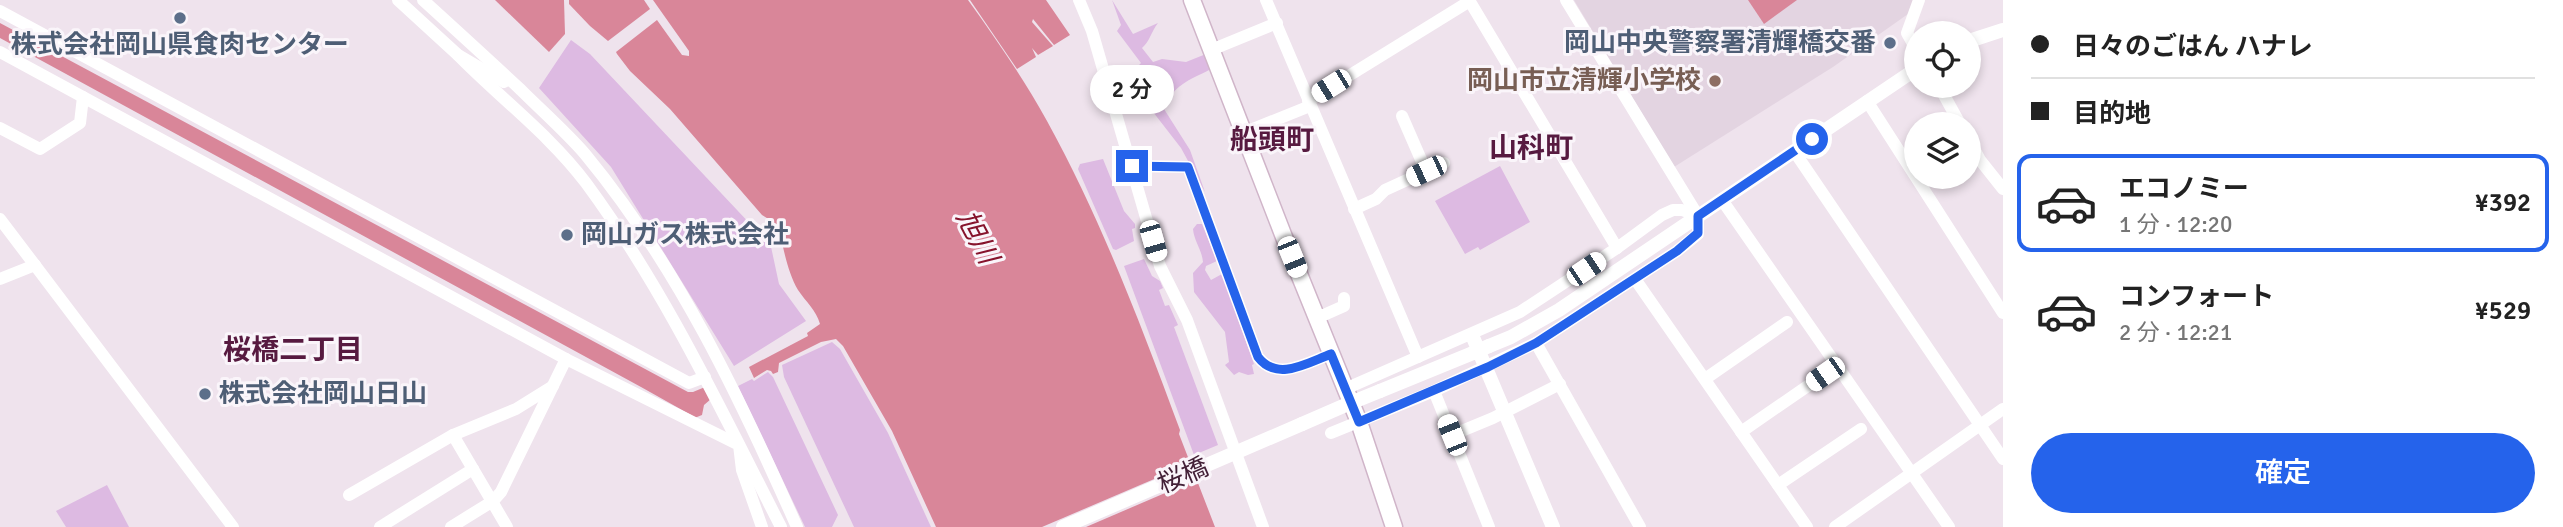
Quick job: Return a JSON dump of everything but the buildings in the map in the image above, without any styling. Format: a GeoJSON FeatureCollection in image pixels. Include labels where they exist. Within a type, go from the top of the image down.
{"type":"FeatureCollection","features":[{"type":"Feature","properties":{"kind":"main road"},"geometry":{"type":"LineString","coordinates":[[1192,0],[1359,422],[1394,527]]}},
{"type":"Feature","properties":{"kind":"street"},"geometry":{"type":"LineString","coordinates":[[398,0],[552,144],[586,183],[659,293],[781,527]]}},
{"type":"Feature","properties":{"kind":"street"},"geometry":{"type":"LineString","coordinates":[[424,0],[523,92],[582,152],[612,189],[667,271],[719,359],[797,527]]}},
{"type":"Feature","properties":{"kind":"street"},"geometry":{"type":"LineString","coordinates":[[1079,0],[1092,31],[1160,266],[1187,320],[1263,527]]}},
{"type":"Feature","properties":{"kind":"street"},"geometry":{"type":"LineString","coordinates":[[1266,0],[1418,357]]}},
{"type":"Feature","properties":{"kind":"street"},"geometry":{"type":"LineString","coordinates":[[1331,433],[1434,391],[1536,343],[1677,251],[1698,233],[1698,216],[1566,0]]}},
{"type":"Feature","properties":{"kind":"street"},"geometry":{"type":"LineString","coordinates":[[1911,21],[1919,0]]}},
{"type":"Feature","properties":{"kind":"street"},"geometry":{"type":"LineString","coordinates":[[1243,133],[1309,103],[1469,1],[1618,248]]}},
{"type":"Feature","properties":{"kind":"street"},"geometry":{"type":"LineString","coordinates":[[0,11],[689,383],[705,377]]}},
{"type":"Feature","properties":{"kind":"street"},"geometry":{"type":"LineString","coordinates":[[1211,50],[1277,23]]}},
{"type":"Feature","properties":{"kind":"street"},"geometry":{"type":"LineString","coordinates":[[1981,37],[2003,30]]}},
{"type":"Feature","properties":{"kind":"street"},"geometry":{"type":"LineString","coordinates":[[0,52],[566,359],[739,445]]}},
{"type":"Feature","properties":{"kind":"street"},"geometry":{"type":"LineString","coordinates":[[458,55],[523,92]]}},
{"type":"Feature","properties":{"kind":"street","name":"桜橋"},"geometry":{"type":"LineString","coordinates":[[1063,527],[1302,425],[1347,397],[1380,391],[1511,337],[1559,310],[1904,77]]}},
{"type":"Feature","properties":{"kind":"street"},"geometry":{"type":"LineString","coordinates":[[0,128],[40,149],[80,123],[83,97]]}},
{"type":"Feature","properties":{"kind":"street"},"geometry":{"type":"LineString","coordinates":[[1867,102],[2003,313]]}},
{"type":"Feature","properties":{"kind":"street"},"geometry":{"type":"LineString","coordinates":[[1402,116],[1426,171]]}},
{"type":"Feature","properties":{"kind":"street"},"geometry":{"type":"LineString","coordinates":[[1794,151],[2003,459]]}},
{"type":"Feature","properties":{"kind":"street"},"geometry":{"type":"LineString","coordinates":[[1981,161],[2003,189]]}},
{"type":"Feature","properties":{"kind":"street"},"geometry":{"type":"LineString","coordinates":[[1354,209],[1376,199],[1385,190],[1444,163]]}},
{"type":"Feature","properties":{"kind":"street"},"geometry":{"type":"LineString","coordinates":[[1132,166],[1188,167],[1258,357],[1264,364],[1270,368],[1287,370],[1331,354]]}},
{"type":"Feature","properties":{"kind":"street"},"geometry":{"type":"LineString","coordinates":[[1722,200],[1949,527]]}},
{"type":"Feature","properties":{"kind":"street"},"geometry":{"type":"LineString","coordinates":[[1347,397],[1418,357],[1520,312],[1618,248],[1662,215],[1682,211],[1698,216]]}},
{"type":"Feature","properties":{"kind":"street"},"geometry":{"type":"LineString","coordinates":[[0,219],[233,527]]}},
{"type":"Feature","properties":{"kind":"street"},"geometry":{"type":"LineString","coordinates":[[0,279],[35,265]]}},
{"type":"Feature","properties":{"kind":"street"},"geometry":{"type":"LineString","coordinates":[[1635,279],[1807,527]]}},
{"type":"Feature","properties":{"kind":"street"},"geometry":{"type":"LineString","coordinates":[[1317,318],[1344,306],[1344,298]]}},
{"type":"Feature","properties":{"kind":"street"},"geometry":{"type":"LineString","coordinates":[[1705,379],[1787,322]]}},
{"type":"Feature","properties":{"kind":"street"},"geometry":{"type":"LineString","coordinates":[[1472,335],[1488,367],[1553,527]]}},
{"type":"Feature","properties":{"kind":"street"},"geometry":{"type":"LineString","coordinates":[[1536,343],[1640,527]]}},
{"type":"Feature","properties":{"kind":"street"},"geometry":{"type":"LineString","coordinates":[[451,527],[501,492],[566,359]]}},
{"type":"Feature","properties":{"kind":"street"},"geometry":{"type":"LineString","coordinates":[[1741,432],[1825,374]]}},
{"type":"Feature","properties":{"kind":"street"},"geometry":{"type":"LineString","coordinates":[[1452,435],[1560,384]]}},
{"type":"Feature","properties":{"kind":"street"},"geometry":{"type":"LineString","coordinates":[[349,495],[453,435],[516,409],[553,386]]}},
{"type":"Feature","properties":{"kind":"street"},"geometry":{"type":"LineString","coordinates":[[1434,391],[1489,527]]}},
{"type":"Feature","properties":{"kind":"street"},"geometry":{"type":"LineString","coordinates":[[1835,527],[2003,409]]}},
{"type":"Feature","properties":{"kind":"street"},"geometry":{"type":"LineString","coordinates":[[1778,485],[1861,429]]}},
{"type":"Feature","properties":{"kind":"street"},"geometry":{"type":"LineString","coordinates":[[453,435],[508,527]]}},
{"type":"Feature","properties":{"kind":"street"},"geometry":{"type":"LineString","coordinates":[[739,445],[742,470],[762,527]]}},
{"type":"Feature","properties":{"kind":"street"},"geometry":{"type":"LineString","coordinates":[[380,527],[473,469]]}},
{"type":"Feature","properties":{"kind":"shaded area"},"geometry":{"type":"Polygon","coordinates":[[[1112,0],[1133,34],[1158,23],[1142,48],[1153,62],[1162,59],[1186,62],[1206,54],[1211,69],[1177,89],[1164,109],[1190,150],[1205,192],[1181,148],[1150,108],[1137,85],[1136,68],[1141,63],[1117,31],[1121,25],[1112,0]]]}},
{"type":"Feature","properties":{"kind":"shaded area","name":"岡山市立清輝小学校"},"geometry":{"type":"Polygon","coordinates":[[[1574,0],[1914,0],[1908,14],[1833,67],[1674,167],[1574,0]]]}},
{"type":"Feature","properties":{"kind":"shaded area"},"geometry":{"type":"Polygon","coordinates":[[[571,40],[590,54],[770,242],[779,284],[806,321],[734,366],[611,167],[539,88],[571,40]]]}},
{"type":"Feature","properties":{"kind":"shaded area"},"geometry":{"type":"Polygon","coordinates":[[[1103,159],[1124,211],[1135,224],[1132,229],[1134,241],[1116,250],[1113,249],[1078,169],[1080,164],[1103,159]]]}},
{"type":"Feature","properties":{"kind":"shaded area"},"geometry":{"type":"Polygon","coordinates":[[[1500,166],[1530,222],[1480,250],[1478,247],[1465,254],[1435,201],[1500,166]]]}},
{"type":"Feature","properties":{"kind":"shaded area"},"geometry":{"type":"Polygon","coordinates":[[[1197,224],[1202,224],[1217,261],[1206,266],[1205,270],[1211,280],[1222,274],[1254,364],[1254,374],[1239,372],[1234,375],[1225,365],[1229,362],[1225,332],[1194,292],[1193,273],[1203,262],[1193,229],[1197,224]]]}},
{"type":"Feature","properties":{"kind":"shaded area"},"geometry":{"type":"Polygon","coordinates":[[[1144,259],[1152,276],[1160,281],[1163,288],[1159,290],[1165,306],[1169,305],[1178,325],[1174,327],[1218,445],[1194,455],[1124,266],[1144,259]]]}},
{"type":"Feature","properties":{"kind":"shaded area"},"geometry":{"type":"Polygon","coordinates":[[[832,342],[840,349],[888,433],[931,527],[854,527],[784,377],[782,365],[832,342]]]}},
{"type":"Feature","properties":{"kind":"shaded area"},"geometry":{"type":"Polygon","coordinates":[[[768,372],[773,377],[838,515],[832,527],[805,527],[738,386],[752,379],[754,381],[768,372]]]}},
{"type":"Feature","properties":{"kind":"shaded area"},"geometry":{"type":"Polygon","coordinates":[[[107,485],[129,527],[66,527],[56,511],[107,485]]]}},
{"type":"Feature","properties":{"kind":"water"},"geometry":{"type":"Polygon","coordinates":[[[495,0],[564,0],[565,34],[549,52],[495,0]]]}},
{"type":"Feature","properties":{"kind":"water"},"geometry":{"type":"Polygon","coordinates":[[[569,0],[644,0],[650,9],[608,41],[569,4],[569,0]]]}},
{"type":"Feature","properties":{"kind":"water","name":"旭川"},"geometry":{"type":"Polygon","coordinates":[[[653,0],[968,0],[1038,105],[1103,234],[1215,527],[936,527],[892,431],[843,346],[836,339],[821,342],[779,363],[778,372],[773,374],[767,370],[754,378],[749,367],[808,336],[807,333],[820,324],[794,283],[778,225],[762,215],[670,109],[630,71],[617,54],[616,52],[657,20],[682,55],[689,56],[689,51],[653,0]]]}},
{"type":"Feature","properties":{"kind":"water"},"geometry":{"type":"Polygon","coordinates":[[[970,0],[1046,0],[1070,35],[1054,45],[1033,19],[1032,22],[1053,46],[1038,55],[1032,48],[1036,57],[1017,69],[970,0]]]}},
{"type":"Feature","properties":{"kind":"water"},"geometry":{"type":"Polygon","coordinates":[[[1748,0],[1797,0],[1764,24],[1748,0]]]}},
{"type":"Feature","properties":{"kind":"water"},"geometry":{"type":"Polygon","coordinates":[[[0,23],[688,392],[705,387],[711,399],[704,405],[702,415],[692,419],[691,415],[641,387],[0,38],[0,23]]]}},
{"type":"Feature","properties":{"kind":"pier"},"geometry":{"type":"Polygon","coordinates":[[[1194,462],[1200,478],[1086,527],[1042,527],[1194,462]]]}},
{"type":"Feature","properties":{"kind":"place","name":"株式会社岡山県食肉センター"},"geometry":{"type":"Point","coordinates":[180,18]}},
{"type":"Feature","properties":{"kind":"place","name":"岡山中央警察署清輝橋交番"},"geometry":{"type":"Point","coordinates":[1890,43]}},
{"type":"Feature","properties":{"kind":"place","name":"岡山市立清輝小学校"},"geometry":{"type":"Point","coordinates":[1715,81]}},
{"type":"Feature","properties":{"kind":"place","name":"岡山ガス株式会社"},"geometry":{"type":"Point","coordinates":[567,235]}},
{"type":"Feature","properties":{"kind":"place","name":"株式会社岡山日山"},"geometry":{"type":"Point","coordinates":[205,394]}},
{"type":"Feature","properties":{"kind":"district","name":"船頭町"},"geometry":{"type":"Point","coordinates":[1272,140]}},
{"type":"Feature","properties":{"kind":"district","name":"山科町"},"geometry":{"type":"Point","coordinates":[1531,148]}},
{"type":"Feature","properties":{"kind":"district","name":"桜橋二丁目"},"geometry":{"type":"Point","coordinates":[293,350]}},
{"type":"Feature","properties":{"kind":"route"},"geometry":{"type":"LineString","coordinates":[[1132,166],[1188,167],[1258,357],[1270,368],[1287,370],[1331,354],[1359,422],[1488,367],[1536,343],[1690,242],[1698,233],[1698,216],[1812,139]]}}]}
